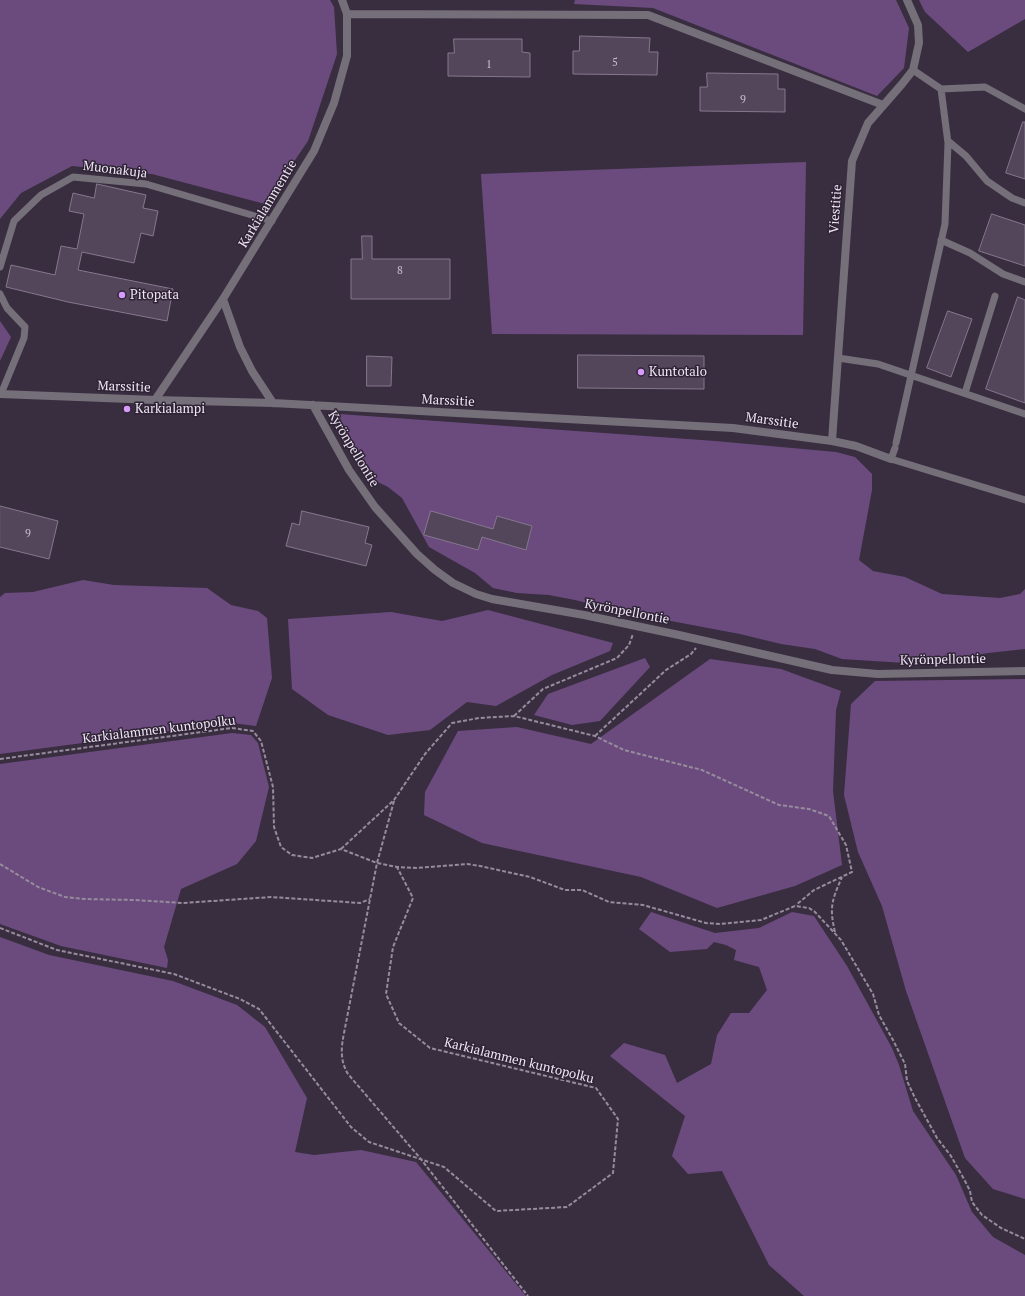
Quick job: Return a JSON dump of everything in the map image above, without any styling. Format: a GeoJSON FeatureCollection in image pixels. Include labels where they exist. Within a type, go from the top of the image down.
{"type":"FeatureCollection","features":[{"type":"Feature","properties":{"kind":"street","name":"Karkialammentie"},"geometry":{"type":"LineString","coordinates":[[155,400],[223,299],[272,222],[314,151],[334,102],[347,56],[346,14],[342,0]]}},
{"type":"Feature","properties":{"kind":"street","name":"Viestitie"},"geometry":{"type":"LineString","coordinates":[[832,441],[852,160],[868,123],[913,70],[919,44],[918,25],[907,0]]}},
{"type":"Feature","properties":{"kind":"street"},"geometry":{"type":"LineString","coordinates":[[346,14],[648,15],[883,106]]}},
{"type":"Feature","properties":{"kind":"street"},"geometry":{"type":"LineString","coordinates":[[223,299],[240,347],[252,371],[273,403]]}},
{"type":"Feature","properties":{"kind":"street","name":"Marssitie"},"geometry":{"type":"LineString","coordinates":[[0,394],[273,403],[733,428],[832,441],[856,446],[891,459]]}},
{"type":"Feature","properties":{"kind":"street","name":"Kyrönpellontie"},"geometry":{"type":"LineString","coordinates":[[313,405],[349,470],[375,507],[417,554],[453,583],[476,594],[492,599],[704,640],[832,670],[878,674],[1025,671]]}},
{"type":"Feature","properties":{"kind":"lane"},"geometry":{"type":"LineString","coordinates":[[913,70],[941,89],[985,87],[1025,109]]}},
{"type":"Feature","properties":{"kind":"lane"},"geometry":{"type":"LineString","coordinates":[[941,89],[948,141],[945,224],[904,410],[891,459],[1025,500]]}},
{"type":"Feature","properties":{"kind":"lane"},"geometry":{"type":"LineString","coordinates":[[948,141],[966,156],[987,181],[1012,198],[1025,203]]}},
{"type":"Feature","properties":{"kind":"lane","name":"Muonakuja"},"geometry":{"type":"LineString","coordinates":[[0,267],[14,220],[41,195],[73,177],[146,184],[272,222]]}},
{"type":"Feature","properties":{"kind":"lane"},"geometry":{"type":"LineString","coordinates":[[941,240],[970,253],[1003,274],[1025,282]]}},
{"type":"Feature","properties":{"kind":"lane"},"geometry":{"type":"LineString","coordinates":[[0,294],[7,308],[25,327],[24,338],[0,394]]}},
{"type":"Feature","properties":{"kind":"lane"},"geometry":{"type":"LineString","coordinates":[[965,393],[995,296]]}},
{"type":"Feature","properties":{"kind":"lane"},"geometry":{"type":"LineString","coordinates":[[838,358],[878,364],[1025,414]]}},
{"type":"Feature","properties":{"kind":"path"},"geometry":{"type":"LineString","coordinates":[[514,716],[543,689],[616,658],[629,645],[636,626]]}},
{"type":"Feature","properties":{"kind":"path"},"geometry":{"type":"LineString","coordinates":[[595,736],[666,670],[691,654],[704,640]]}},
{"type":"Feature","properties":{"kind":"path"},"geometry":{"type":"LineString","coordinates":[[514,716],[595,736],[624,750],[702,770],[780,805],[809,809],[829,816],[846,845],[852,872],[814,890],[795,906],[761,920],[706,923],[643,905],[609,902],[582,890],[565,890],[530,878],[480,866],[467,864],[417,868],[396,867],[377,863],[341,849],[394,800],[425,754],[452,723],[479,718],[514,716]]}},
{"type":"Feature","properties":{"kind":"path","name":"Karkialammen kuntopolku"},"geometry":{"type":"LineString","coordinates":[[0,759],[232,728],[253,731],[261,741],[266,754],[273,787],[274,827],[281,847],[292,855],[312,858],[341,849]]}},
{"type":"Feature","properties":{"kind":"path"},"geometry":{"type":"LineString","coordinates":[[394,800],[377,863],[341,1049],[343,1066],[348,1074],[420,1158],[528,1296]]}},
{"type":"Feature","properties":{"kind":"path"},"geometry":{"type":"LineString","coordinates":[[0,864],[38,887],[65,897],[84,899],[134,900],[183,904],[271,897],[360,903],[370,899]]}},
{"type":"Feature","properties":{"kind":"path","name":"Karkialammen kuntopolku"},"geometry":{"type":"LineString","coordinates":[[0,928],[57,950],[174,974],[240,998],[258,1009],[352,1127],[369,1142],[444,1167],[496,1211],[568,1207],[612,1173],[618,1119],[596,1088],[430,1048],[399,1023],[386,994],[393,947],[413,898],[396,867]]}},
{"type":"Feature","properties":{"kind":"path"},"geometry":{"type":"LineString","coordinates":[[835,933],[831,916],[833,897],[843,876]]}},
{"type":"Feature","properties":{"kind":"path"},"geometry":{"type":"LineString","coordinates":[[795,906],[809,908],[815,912],[841,940],[873,994],[879,1015],[905,1064],[907,1081],[915,1098],[937,1138],[951,1156],[965,1181],[970,1191],[972,1202],[982,1215],[1001,1228],[1025,1239]]}},
{"type":"Feature","properties":{"kind":"shaded area"},"geometry":{"type":"Polygon","coordinates":[[[0,0],[330,0],[334,7],[337,54],[308,141],[265,204],[152,174],[72,166],[21,193],[0,219],[0,0]]]}},
{"type":"Feature","properties":{"kind":"shaded area"},"geometry":{"type":"Polygon","coordinates":[[[575,0],[896,0],[909,28],[904,68],[877,96],[653,8],[574,4],[575,0]]]}},
{"type":"Feature","properties":{"kind":"shaded area"},"geometry":{"type":"Polygon","coordinates":[[[919,0],[1025,0],[1025,19],[968,52],[925,12],[919,0]]]}},
{"type":"Feature","properties":{"kind":"shaded area"},"geometry":{"type":"Polygon","coordinates":[[[806,162],[803,335],[492,334],[481,174],[806,162]]]}},
{"type":"Feature","properties":{"kind":"shaded area"},"geometry":{"type":"Polygon","coordinates":[[[0,321],[11,337],[0,361],[0,321]]]}},
{"type":"Feature","properties":{"kind":"shaded area"},"geometry":{"type":"Polygon","coordinates":[[[339,414],[715,441],[836,452],[855,457],[872,474],[872,490],[859,560],[873,571],[905,577],[942,594],[1000,598],[1020,594],[1025,589],[1025,649],[945,660],[905,663],[842,659],[815,649],[781,644],[740,634],[618,611],[575,600],[549,595],[517,593],[493,588],[475,573],[429,547],[402,498],[388,487],[374,480],[347,444],[339,414]]]}},
{"type":"Feature","properties":{"kind":"shaded area"},"geometry":{"type":"Polygon","coordinates":[[[83,580],[114,585],[207,588],[231,605],[258,611],[267,618],[272,678],[256,726],[232,723],[0,754],[0,597],[5,593],[33,592],[83,580]]]}},
{"type":"Feature","properties":{"kind":"shaded area"},"geometry":{"type":"Polygon","coordinates":[[[488,610],[613,643],[610,651],[552,675],[496,706],[467,702],[430,730],[388,735],[328,715],[292,689],[288,619],[391,612],[442,621],[488,610]]]}},
{"type":"Feature","properties":{"kind":"shaded area"},"geometry":{"type":"Polygon","coordinates":[[[645,658],[650,667],[600,721],[572,725],[534,715],[548,694],[645,658]]]}},
{"type":"Feature","properties":{"kind":"shaded area"},"geometry":{"type":"Polygon","coordinates":[[[710,659],[781,669],[841,691],[836,710],[833,791],[842,865],[795,886],[717,908],[641,877],[482,843],[424,815],[425,792],[458,731],[517,727],[591,744],[710,659]]]}},
{"type":"Feature","properties":{"kind":"shaded area"},"geometry":{"type":"Polygon","coordinates":[[[1025,679],[1025,1199],[993,1189],[965,1158],[906,991],[882,906],[858,852],[844,795],[851,704],[875,681],[1025,679]]]}},
{"type":"Feature","properties":{"kind":"shaded area"},"geometry":{"type":"Polygon","coordinates":[[[232,733],[251,735],[258,743],[269,787],[256,841],[237,864],[181,889],[164,947],[168,960],[167,968],[61,946],[0,924],[0,764],[232,733]]]}},
{"type":"Feature","properties":{"kind":"shaded area"},"geometry":{"type":"Polygon","coordinates":[[[651,912],[715,933],[759,928],[792,912],[814,916],[847,966],[892,1048],[899,1065],[913,1111],[956,1175],[972,1212],[993,1237],[1025,1255],[1025,1296],[804,1296],[769,1265],[722,1171],[688,1174],[672,1156],[685,1116],[610,1056],[624,1043],[665,1055],[677,1083],[711,1064],[717,1035],[731,1013],[749,1013],[767,990],[759,967],[734,960],[736,950],[726,945],[714,942],[707,949],[670,952],[639,929],[651,912]]]}},
{"type":"Feature","properties":{"kind":"shaded area"},"geometry":{"type":"Polygon","coordinates":[[[0,937],[49,955],[173,981],[237,1005],[265,1027],[307,1098],[295,1152],[314,1155],[361,1150],[416,1162],[526,1296],[0,1296],[0,937]]]}},
{"type":"Feature","properties":{"kind":"building"},"geometry":{"type":"Polygon","coordinates":[[[580,36],[650,38],[649,52],[658,52],[657,75],[573,74],[573,51],[579,51],[580,36]]]}},
{"type":"Feature","properties":{"kind":"building"},"geometry":{"type":"Polygon","coordinates":[[[454,39],[522,39],[522,52],[530,53],[530,77],[448,76],[448,53],[454,53],[454,39]]]}},
{"type":"Feature","properties":{"kind":"building"},"geometry":{"type":"Polygon","coordinates":[[[707,73],[778,74],[778,89],[785,89],[785,112],[700,111],[700,87],[707,87],[707,73]]]}},
{"type":"Feature","properties":{"kind":"building"},"geometry":{"type":"Polygon","coordinates":[[[1023,122],[1025,122],[1025,179],[1006,173],[1023,122]]]}},
{"type":"Feature","properties":{"kind":"building"},"geometry":{"type":"Polygon","coordinates":[[[97,184],[146,195],[143,208],[158,211],[153,236],[141,233],[134,263],[82,252],[78,270],[173,289],[167,321],[68,302],[6,287],[11,265],[55,275],[61,246],[77,249],[84,214],[69,211],[73,193],[94,198],[97,184]]]}},
{"type":"Feature","properties":{"kind":"building"},"geometry":{"type":"Polygon","coordinates":[[[992,214],[1025,225],[1025,266],[979,251],[992,214]]]}},
{"type":"Feature","properties":{"kind":"building"},"geometry":{"type":"Polygon","coordinates":[[[362,236],[372,236],[372,259],[450,259],[450,299],[351,299],[351,259],[362,259],[362,236]]]}},
{"type":"Feature","properties":{"kind":"building"},"geometry":{"type":"Polygon","coordinates":[[[1018,297],[1025,300],[1025,403],[986,389],[1018,297]]]}},
{"type":"Feature","properties":{"kind":"building"},"geometry":{"type":"Polygon","coordinates":[[[948,311],[972,319],[951,377],[927,368],[948,311]]]}},
{"type":"Feature","properties":{"kind":"building","name":"Kuntotalo"},"geometry":{"type":"Polygon","coordinates":[[[578,355],[704,356],[704,389],[578,388],[578,355]]]}},
{"type":"Feature","properties":{"kind":"building"},"geometry":{"type":"Polygon","coordinates":[[[367,356],[392,357],[391,386],[367,386],[367,356]]]}},
{"type":"Feature","properties":{"kind":"building"},"geometry":{"type":"Polygon","coordinates":[[[0,506],[58,521],[49,559],[0,547],[0,506]]]}},
{"type":"Feature","properties":{"kind":"building"},"geometry":{"type":"Polygon","coordinates":[[[302,511],[369,527],[365,543],[372,545],[366,566],[286,546],[292,523],[299,525],[302,511]]]}},
{"type":"Feature","properties":{"kind":"building"},"geometry":{"type":"Polygon","coordinates":[[[431,511],[493,529],[497,516],[532,526],[526,550],[482,537],[478,550],[424,535],[431,511]]]}},
{"type":"Feature","properties":{"kind":"place","name":"Pitopata"},"geometry":{"type":"Point","coordinates":[122,295]}},
{"type":"Feature","properties":{"kind":"place","name":"Kuntotalo"},"geometry":{"type":"Point","coordinates":[641,372]}},
{"type":"Feature","properties":{"kind":"place","name":"Karkialampi"},"geometry":{"type":"Point","coordinates":[127,409]}}]}
